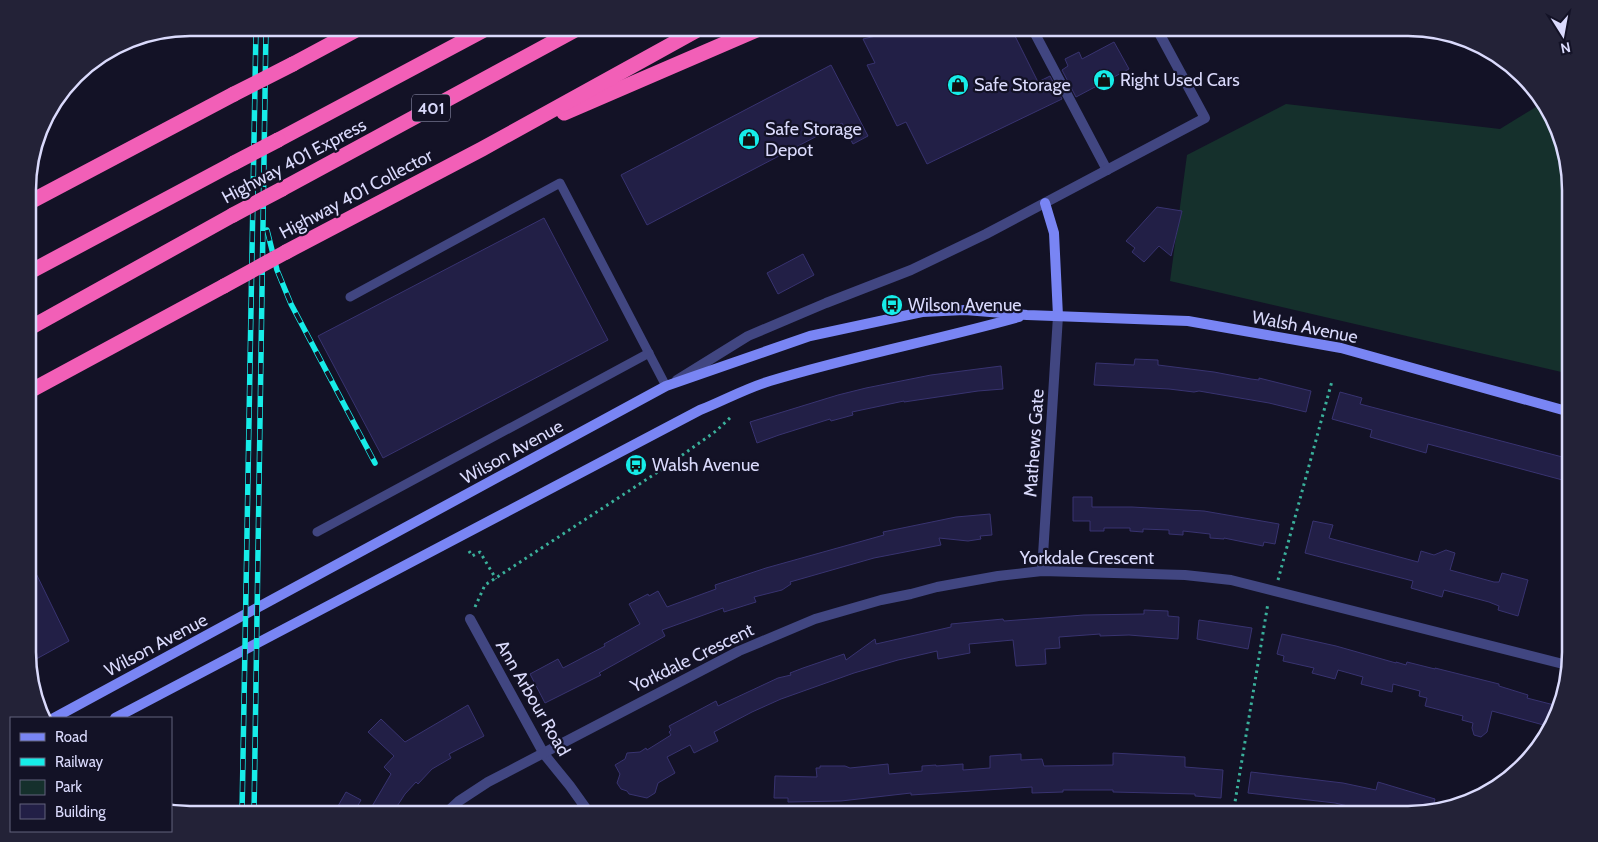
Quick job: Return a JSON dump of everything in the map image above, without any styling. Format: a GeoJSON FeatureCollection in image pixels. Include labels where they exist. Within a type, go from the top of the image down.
{"type":"FeatureCollection","features":[{"type":"Feature","properties":{"kind":"highway"},"geometry":{"type":"LineString","coordinates":[[37,197],[343,37]]}},
{"type":"Feature","properties":{"kind":"highway","name":"Highway 401 Express"},"geometry":{"type":"LineString","coordinates":[[37,268],[472,37]]}},
{"type":"Feature","properties":{"kind":"highway","name":"Highway 401 Express"},"geometry":{"type":"LineString","coordinates":[[37,324],[233,215],[563,37]]}},
{"type":"Feature","properties":{"kind":"highway","name":"Highway 401 Collector"},"geometry":{"type":"LineString","coordinates":[[37,387],[286,252],[482,149],[685,37]]}},
{"type":"Feature","properties":{"kind":"highway"},"geometry":{"type":"LineString","coordinates":[[482,149],[741,37]]}},
{"type":"Feature","properties":{"kind":"main road"},"geometry":{"type":"LineString","coordinates":[[1045,203],[1054,233],[1058,316]]}},
{"type":"Feature","properties":{"kind":"main road","name":"Walsh Avenue"},"geometry":{"type":"LineString","coordinates":[[666,386],[810,336],[922,312],[965,310],[1027,315],[1188,321],[1341,348],[1562,410]]}},
{"type":"Feature","properties":{"kind":"main road","name":"Walsh Avenue"},"geometry":{"type":"LineString","coordinates":[[117,717],[700,410],[769,381],[898,346],[965,332],[1027,315]]}},
{"type":"Feature","properties":{"kind":"main road","name":"Wilson Avenue"},"geometry":{"type":"LineString","coordinates":[[56,717],[666,386]]}},
{"type":"Feature","properties":{"kind":"street"},"geometry":{"type":"LineString","coordinates":[[1036,36],[1107,170]]}},
{"type":"Feature","properties":{"kind":"street","name":"Wilson Avenue"},"geometry":{"type":"LineString","coordinates":[[666,386],[748,336],[911,270],[1045,203],[1205,118],[1161,36]]}},
{"type":"Feature","properties":{"kind":"street","name":"Mathews Gate"},"geometry":{"type":"LineString","coordinates":[[1042,571],[1058,316]]}},
{"type":"Feature","properties":{"kind":"street","name":"Yorkdale Crescent"},"geometry":{"type":"LineString","coordinates":[[454,806],[488,782],[739,651],[815,619],[936,587],[998,576],[1042,571],[1185,575],[1231,580],[1561,663]]}},
{"type":"Feature","properties":{"kind":"street","name":"Ann Arbour Road"},"geometry":{"type":"LineString","coordinates":[[470,619],[544,754],[584,806]]}},
{"type":"Feature","properties":{"kind":"lane"},"geometry":{"type":"LineString","coordinates":[[350,297],[560,183],[666,386]]}},
{"type":"Feature","properties":{"kind":"lane"},"geometry":{"type":"LineString","coordinates":[[317,532],[649,353]]}},
{"type":"Feature","properties":{"kind":"path"},"geometry":{"type":"LineString","coordinates":[[1235,805],[1273,590],[1332,381]]}},
{"type":"Feature","properties":{"kind":"path"},"geometry":{"type":"LineString","coordinates":[[470,619],[485,585],[667,466],[732,416]]}},
{"type":"Feature","properties":{"kind":"path"},"geometry":{"type":"LineString","coordinates":[[469,551],[472,556],[480,552],[496,579]]}},
{"type":"Feature","properties":{"kind":"green space"},"geometry":{"type":"Polygon","coordinates":[[[1286,104],[1500,129],[1537,106],[1550,131],[1557,150],[1562,190],[1562,372],[1170,281],[1187,155],[1286,104]]]}},
{"type":"Feature","properties":{"kind":"building","name":"Safe Storage"},"geometry":{"type":"Polygon","coordinates":[[[874,36],[1015,36],[1038,82],[1050,76],[1062,99],[927,164],[906,122],[897,126],[867,65],[875,63],[863,39],[874,36]]]}},
{"type":"Feature","properties":{"kind":"building"},"geometry":{"type":"Polygon","coordinates":[[[1114,42],[1129,69],[1076,97],[1062,70],[1068,66],[1065,59],[1079,52],[1082,59],[1114,42]]]}},
{"type":"Feature","properties":{"kind":"building"},"geometry":{"type":"Polygon","coordinates":[[[831,65],[868,136],[853,144],[842,123],[647,225],[621,175],[831,65]]]}},
{"type":"Feature","properties":{"kind":"building"},"geometry":{"type":"Polygon","coordinates":[[[1157,207],[1182,211],[1171,256],[1159,246],[1144,262],[1132,252],[1135,248],[1126,241],[1157,207]]]}},
{"type":"Feature","properties":{"kind":"building"},"geometry":{"type":"Polygon","coordinates":[[[544,218],[608,340],[383,458],[318,336],[544,218]]]}},
{"type":"Feature","properties":{"kind":"building"},"geometry":{"type":"Polygon","coordinates":[[[803,254],[814,275],[778,294],[767,273],[803,254]]]}},
{"type":"Feature","properties":{"kind":"building"},"geometry":{"type":"Polygon","coordinates":[[[1135,359],[1158,360],[1158,365],[1251,379],[1259,380],[1259,378],[1311,391],[1306,412],[1269,403],[1199,391],[1094,385],[1096,363],[1134,365],[1135,359]]]}},
{"type":"Feature","properties":{"kind":"building"},"geometry":{"type":"Polygon","coordinates":[[[1001,366],[1003,389],[904,401],[852,412],[853,415],[831,421],[830,419],[757,443],[750,422],[866,388],[931,375],[1001,366]]]}},
{"type":"Feature","properties":{"kind":"building"},"geometry":{"type":"Polygon","coordinates":[[[1340,392],[1362,398],[1360,404],[1562,457],[1562,480],[1428,444],[1426,453],[1370,437],[1372,430],[1332,419],[1340,392]]]}},
{"type":"Feature","properties":{"kind":"building"},"geometry":{"type":"Polygon","coordinates":[[[1073,497],[1092,497],[1092,507],[1204,511],[1279,524],[1275,544],[1264,542],[1263,546],[1224,538],[1210,538],[1210,534],[1183,531],[1183,535],[1169,534],[1169,530],[1143,529],[1143,532],[1130,531],[1130,528],[1104,528],[1104,531],[1090,531],[1090,521],[1073,521],[1073,497]]]}},
{"type":"Feature","properties":{"kind":"building"},"geometry":{"type":"Polygon","coordinates":[[[990,514],[992,535],[980,536],[981,539],[968,541],[939,538],[941,545],[874,558],[790,582],[791,584],[782,590],[754,597],[756,602],[724,612],[723,608],[662,630],[665,636],[599,673],[601,675],[545,703],[530,674],[558,659],[563,668],[605,646],[604,644],[640,624],[629,604],[648,594],[649,596],[658,591],[667,607],[716,589],[715,585],[766,568],[884,535],[883,532],[956,517],[990,514]]]}},
{"type":"Feature","properties":{"kind":"building"},"geometry":{"type":"Polygon","coordinates":[[[1313,521],[1333,525],[1329,538],[1418,562],[1421,551],[1434,555],[1446,550],[1455,553],[1450,570],[1494,582],[1499,582],[1502,573],[1528,580],[1518,616],[1498,610],[1499,606],[1489,602],[1444,590],[1442,597],[1411,588],[1413,581],[1305,553],[1313,521]]]}},
{"type":"Feature","properties":{"kind":"building"},"geometry":{"type":"Polygon","coordinates":[[[36,574],[69,641],[37,659],[36,574]]]}},
{"type":"Feature","properties":{"kind":"building"},"geometry":{"type":"Polygon","coordinates":[[[1144,610],[1168,611],[1168,616],[1179,617],[1178,639],[1129,635],[1100,636],[1100,634],[1059,637],[1060,648],[1045,649],[1046,664],[1016,666],[1013,640],[969,644],[970,653],[938,659],[937,651],[898,660],[854,673],[781,699],[714,732],[718,741],[694,753],[690,745],[667,757],[675,773],[658,783],[655,793],[647,798],[629,794],[621,789],[617,783],[620,774],[615,765],[625,759],[627,753],[640,752],[646,748],[647,750],[671,735],[669,726],[716,701],[718,706],[803,668],[844,654],[846,660],[875,639],[876,644],[951,627],[951,624],[1003,619],[1004,621],[1084,615],[1144,614],[1144,610]]]}},
{"type":"Feature","properties":{"kind":"building"},"geometry":{"type":"Polygon","coordinates":[[[1199,620],[1252,628],[1248,649],[1197,639],[1199,620]]]}},
{"type":"Feature","properties":{"kind":"building"},"geometry":{"type":"Polygon","coordinates":[[[1282,634],[1336,646],[1396,663],[1406,665],[1407,662],[1499,684],[1499,686],[1528,695],[1527,698],[1552,705],[1543,725],[1492,711],[1487,732],[1481,737],[1474,735],[1473,723],[1462,720],[1463,716],[1425,706],[1427,698],[1419,696],[1420,691],[1393,684],[1392,692],[1361,684],[1363,677],[1338,670],[1335,679],[1312,673],[1314,668],[1283,661],[1284,656],[1277,654],[1282,634]]]}},
{"type":"Feature","properties":{"kind":"building"},"geometry":{"type":"Polygon","coordinates":[[[468,705],[484,736],[449,754],[451,758],[432,769],[418,784],[416,782],[397,806],[372,806],[391,774],[384,767],[394,756],[368,732],[381,719],[405,742],[468,705]]]}},
{"type":"Feature","properties":{"kind":"building"},"geometry":{"type":"Polygon","coordinates":[[[1113,753],[1185,757],[1185,767],[1223,770],[1221,798],[1195,796],[1195,794],[1113,792],[1113,790],[1063,790],[1063,792],[1032,793],[1032,787],[911,795],[911,793],[841,801],[788,802],[788,798],[774,798],[775,776],[817,777],[816,768],[820,768],[820,766],[845,766],[850,768],[888,764],[889,774],[922,771],[922,766],[936,765],[963,764],[963,770],[990,768],[990,756],[1021,754],[1021,760],[1042,759],[1044,766],[1113,765],[1113,753]]]}},
{"type":"Feature","properties":{"kind":"building"},"geometry":{"type":"Polygon","coordinates":[[[1251,772],[1343,783],[1376,790],[1378,782],[1435,799],[1434,803],[1418,805],[1344,805],[1248,793],[1251,772]]]}},
{"type":"Feature","properties":{"kind":"building"},"geometry":{"type":"Polygon","coordinates":[[[346,792],[361,800],[358,806],[338,806],[346,792]]]}},
{"type":"Feature","properties":{"kind":"railway"},"geometry":{"type":"LineString","coordinates":[[242,806],[256,37]]}},
{"type":"Feature","properties":{"kind":"railway"},"geometry":{"type":"LineString","coordinates":[[254,806],[266,37]]}},
{"type":"Feature","properties":{"kind":"railway"},"geometry":{"type":"LineString","coordinates":[[267,230],[277,270],[291,304],[375,463]]}},
{"type":"Feature","properties":{"kind":"place","name":"Right Used Cars"},"geometry":{"type":"Point","coordinates":[1104,80]}},
{"type":"Feature","properties":{"kind":"place","name":"Safe Storage"},"geometry":{"type":"Point","coordinates":[958,85]}},
{"type":"Feature","properties":{"kind":"place","name":"Safe Storage Depot"},"geometry":{"type":"Point","coordinates":[749,139]}},
{"type":"Feature","properties":{"kind":"place","name":"Wilson Avenue"},"geometry":{"type":"Point","coordinates":[892,305]}},
{"type":"Feature","properties":{"kind":"place","name":"Walsh Avenue"},"geometry":{"type":"Point","coordinates":[636,465]}}]}
